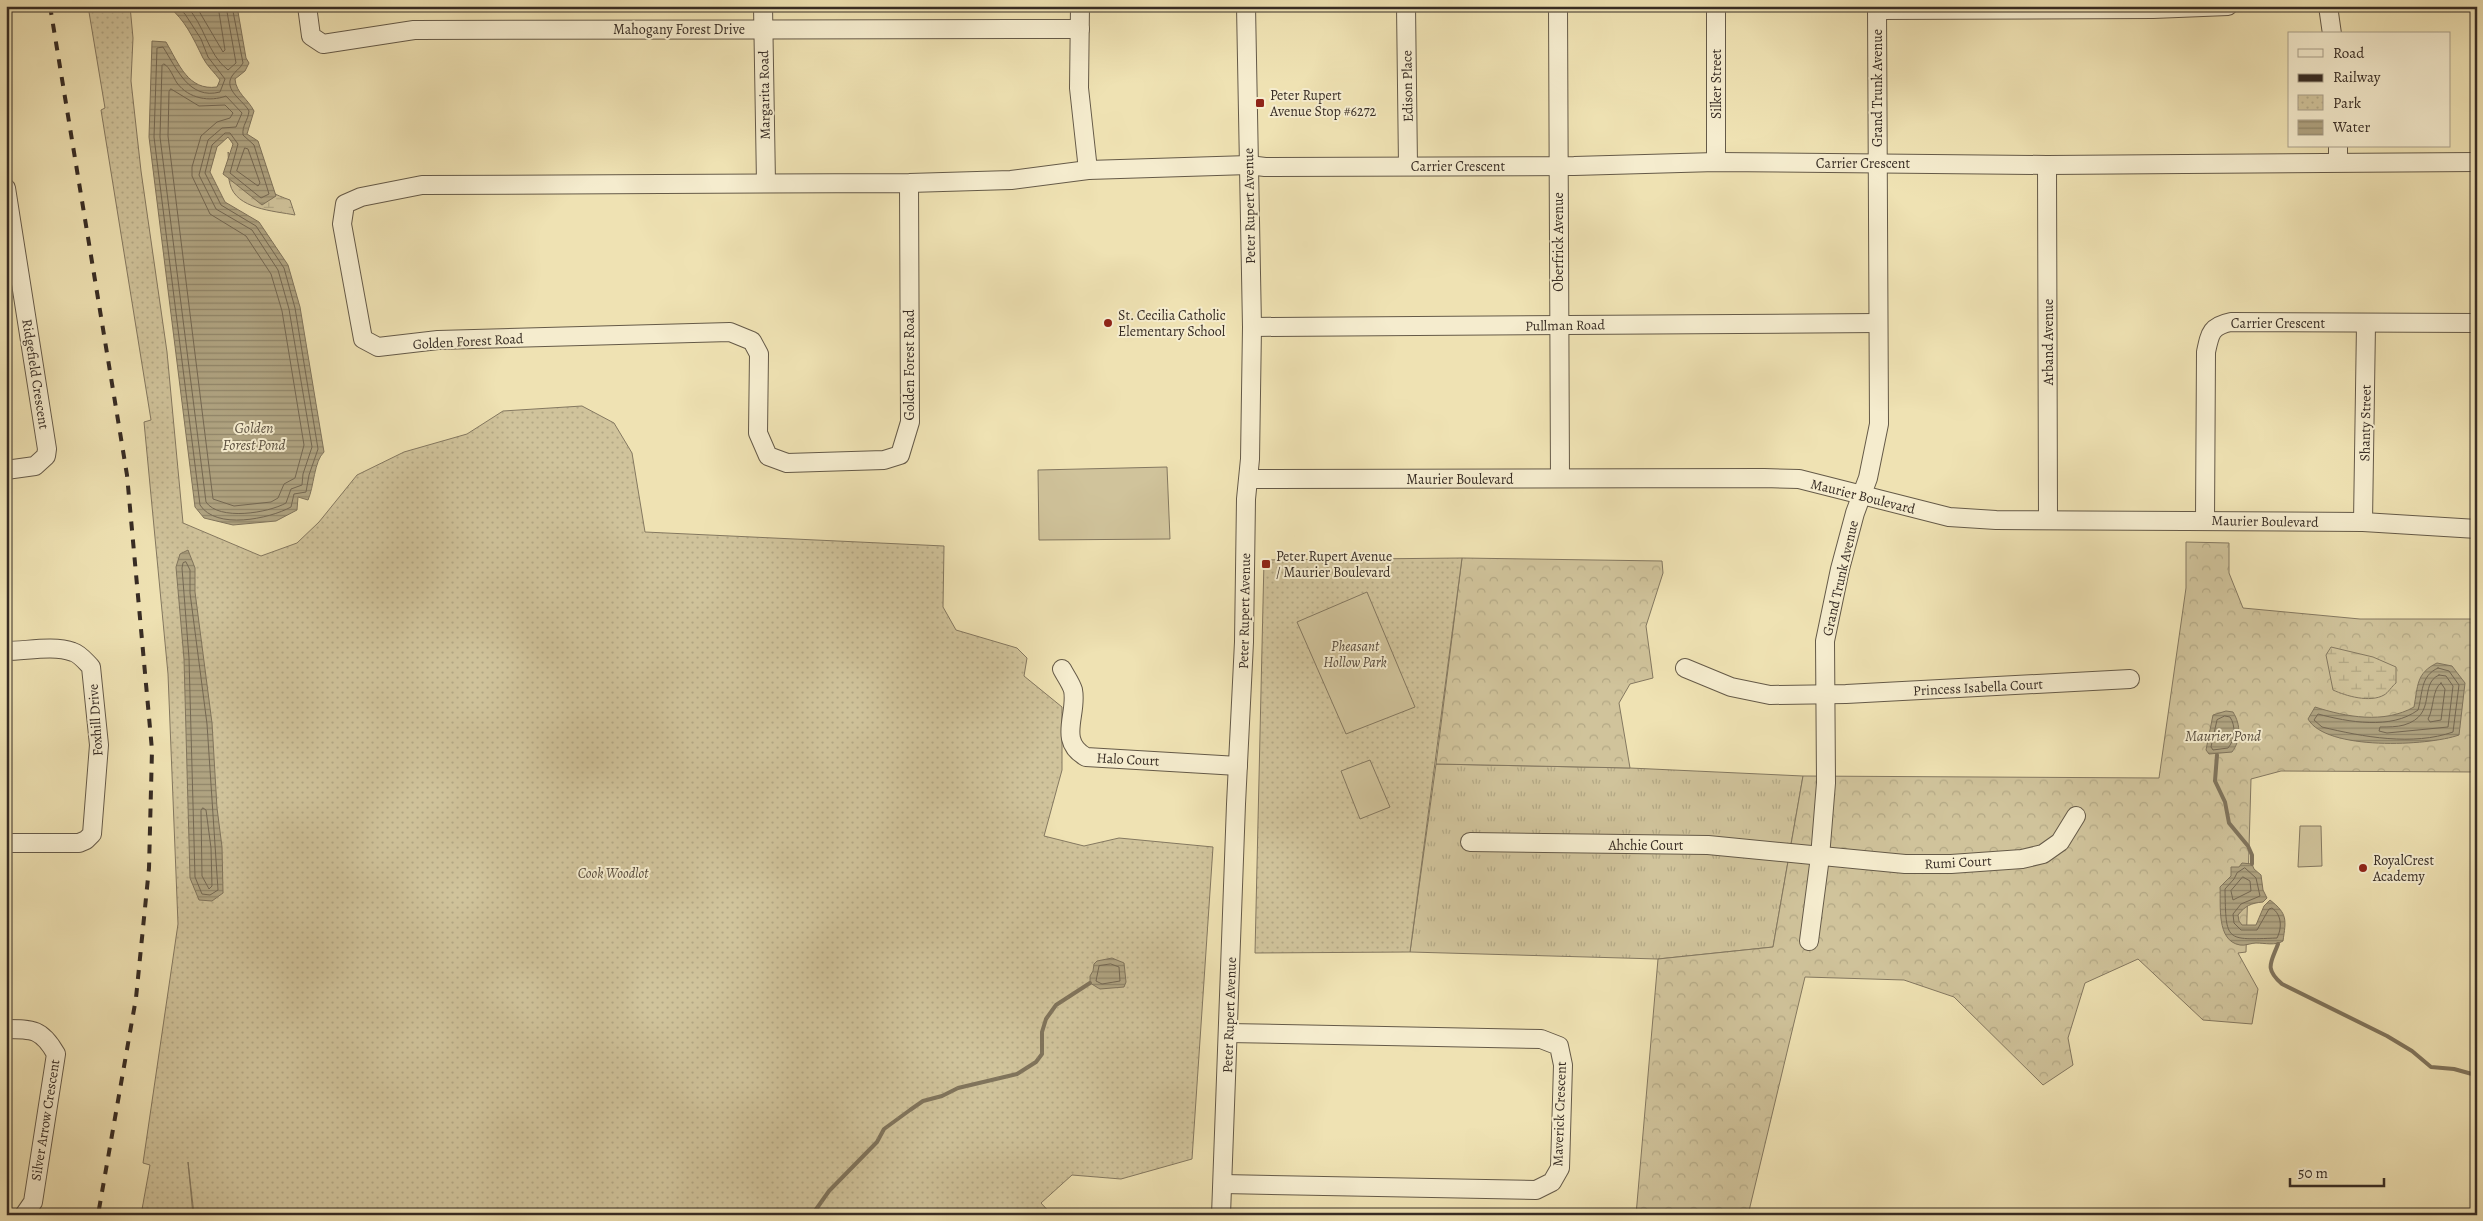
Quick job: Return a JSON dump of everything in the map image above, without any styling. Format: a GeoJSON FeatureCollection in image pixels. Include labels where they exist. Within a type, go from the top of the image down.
{"type":"FeatureCollection","features":[{"type":"Feature","properties":{"kind":"street","name":"Mahogany Forest Drive"},"geometry":{"type":"LineString","coordinates":[[307,6],[311,36],[323,44],[414,30],[1080,29]]}},
{"type":"Feature","properties":{"kind":"street","name":"Margarita Road"},"geometry":{"type":"LineString","coordinates":[[763,6],[766,183]]}},
{"type":"Feature","properties":{"kind":"street"},"geometry":{"type":"LineString","coordinates":[[1080,6],[1078,88],[1088,170]]}},
{"type":"Feature","properties":{"kind":"street","name":"Peter Rupert Avenue"},"geometry":{"type":"LineString","coordinates":[[1221,1215],[1249,479],[1252,327],[1246,6]]}},
{"type":"Feature","properties":{"kind":"street","name":"Edison Place"},"geometry":{"type":"LineString","coordinates":[[1406,6],[1408,166]]}},
{"type":"Feature","properties":{"kind":"street","name":"Oberfrick Avenue"},"geometry":{"type":"LineString","coordinates":[[1558,6],[1560,478]]}},
{"type":"Feature","properties":{"kind":"street","name":"Silker Street"},"geometry":{"type":"LineString","coordinates":[[1716,6],[1716,162]]}},
{"type":"Feature","properties":{"kind":"street"},"geometry":{"type":"LineString","coordinates":[[1877,8],[2153,9],[2228,6]]}},
{"type":"Feature","properties":{"kind":"street"},"geometry":{"type":"LineString","coordinates":[[2328,6],[2332,32]]}},
{"type":"Feature","properties":{"kind":"street","name":"Grand Trunk Avenue"},"geometry":{"type":"LineString","coordinates":[[1809,942],[1820,857],[1826,783],[1826,641],[1830,610],[1860,496],[1868,478],[1878,424],[1877,8]]}},
{"type":"Feature","properties":{"kind":"street","name":"Carrier Crescent"},"geometry":{"type":"LineString","coordinates":[[1249,165],[1265,167],[1558,166],[1716,162],[2047,165],[2338,154],[2477,162]]}},
{"type":"Feature","properties":{"kind":"street","name":"Golden Forest Road"},"geometry":{"type":"LineString","coordinates":[[909,183],[910,422],[900,455],[884,460],[788,463],[768,456],[758,433],[759,354],[752,341],[730,332],[438,340],[378,348],[363,339],[342,224],[342,212],[345,204],[361,196],[422,185],[909,183],[1011,180],[1088,170],[1249,165]]}},
{"type":"Feature","properties":{"kind":"street","name":"Arband Avenue"},"geometry":{"type":"LineString","coordinates":[[2047,165],[2048,519]]}},
{"type":"Feature","properties":{"kind":"street","name":"Ridgefield Crescent"},"geometry":{"type":"LineString","coordinates":[[6,188],[47,448],[46,456],[35,466],[6,470]]}},
{"type":"Feature","properties":{"kind":"street","name":"Carrier Crescent"},"geometry":{"type":"LineString","coordinates":[[2205,520],[2206,352],[2210,334],[2218,325],[2231,322],[2477,323]]}},
{"type":"Feature","properties":{"kind":"street","name":"Pullman Road"},"geometry":{"type":"LineString","coordinates":[[1252,327],[1878,323]]}},
{"type":"Feature","properties":{"kind":"street","name":"Shanty Street"},"geometry":{"type":"LineString","coordinates":[[2363,522],[2366,324]]}},
{"type":"Feature","properties":{"kind":"street","name":"Maurier Boulevard"},"geometry":{"type":"LineString","coordinates":[[1249,479],[1799,479],[1949,518],[1996,520],[2363,522],[2477,529]]}},
{"type":"Feature","properties":{"kind":"street","name":"Foxhill Drive"},"geometry":{"type":"LineString","coordinates":[[6,651],[55,650],[74,652],[84,659],[91,667],[99,745],[92,834],[79,843],[6,843]]}},
{"type":"Feature","properties":{"kind":"street","name":"Princess Isabella Court"},"geometry":{"type":"LineString","coordinates":[[1685,668],[1731,687],[1770,695],[2130,679]]}},
{"type":"Feature","properties":{"kind":"street","name":"Halo Court"},"geometry":{"type":"LineString","coordinates":[[1062,669],[1073,689],[1070,739],[1076,751],[1086,757],[1238,766]]}},
{"type":"Feature","properties":{"kind":"street","name":"Rumi Court"},"geometry":{"type":"LineString","coordinates":[[1820,857],[1930,865],[2022,859],[2043,854],[2060,842],[2076,816]]}},
{"type":"Feature","properties":{"kind":"street","name":"Ahchie Court"},"geometry":{"type":"LineString","coordinates":[[1470,842],[1708,845],[1820,857]]}},
{"type":"Feature","properties":{"kind":"street","name":"Silver Arrow Crescent"},"geometry":{"type":"LineString","coordinates":[[6,1029],[29,1029],[42,1034],[47,1037],[56,1054],[33,1202],[24,1215]]}},
{"type":"Feature","properties":{"kind":"street","name":"Maverick Crescent"},"geometry":{"type":"LineString","coordinates":[[1222,1184],[1536,1190],[1552,1182],[1560,1168],[1563,1065],[1559,1046],[1550,1042],[1541,1039],[1228,1033]]}},
{"type":"Feature","properties":{"kind":"green space","name":"Cook Woodlot"},"geometry":{"type":"Polygon","coordinates":[[[88,6],[130,6],[133,38],[131,81],[141,171],[167,352],[183,523],[261,556],[297,543],[319,522],[357,475],[404,452],[467,434],[503,411],[582,406],[614,423],[632,453],[645,532],[944,546],[943,607],[956,630],[1017,648],[1027,658],[1024,676],[1062,707],[1062,770],[1044,836],[1084,846],[1119,838],[1213,847],[1192,1159],[1121,1179],[1072,1175],[1041,1203],[1052,1215],[194,1215],[188,1162],[193,1215],[141,1215],[150,1165],[143,1163],[178,924],[168,674],[144,422],[151,420],[101,110],[105,108],[88,6]]]}},
{"type":"Feature","properties":{"kind":"green space"},"geometry":{"type":"Polygon","coordinates":[[[228,152],[241,169],[255,182],[271,192],[290,200],[295,215],[267,210],[248,204],[240,199],[230,184],[228,152]]]}},
{"type":"Feature","properties":{"kind":"green space"},"geometry":{"type":"Polygon","coordinates":[[[1167,467],[1170,539],[1039,540],[1038,470],[1167,467]]]}},
{"type":"Feature","properties":{"kind":"green space"},"geometry":{"type":"Polygon","coordinates":[[[2186,542],[2229,543],[2229,573],[2243,608],[2360,619],[2477,619],[2477,772],[2281,771],[2251,779],[2246,952],[2238,953],[2258,989],[2252,1024],[2203,1020],[2138,959],[2085,983],[2068,1038],[2073,1065],[2043,1085],[1954,997],[1904,980],[1805,977],[1748,1215],[1636,1215],[1658,959],[1773,947],[1803,776],[2159,778],[2186,588],[2186,542]]]}},
{"type":"Feature","properties":{"kind":"green space"},"geometry":{"type":"Polygon","coordinates":[[[1462,558],[1662,561],[1663,573],[1646,626],[1653,678],[1630,684],[1619,703],[1630,768],[1436,764],[1462,558]]]}},
{"type":"Feature","properties":{"kind":"green space","name":"Pheasant Hollow Park"},"geometry":{"type":"Polygon","coordinates":[[[1462,558],[1410,952],[1255,953],[1264,560],[1462,558]]]}},
{"type":"Feature","properties":{"kind":"green space"},"geometry":{"type":"Polygon","coordinates":[[[1367,592],[1415,707],[1346,734],[1297,622],[1367,592]]]}},
{"type":"Feature","properties":{"kind":"green space"},"geometry":{"type":"Polygon","coordinates":[[[2331,647],[2373,657],[2396,667],[2396,683],[2384,695],[2365,699],[2333,690],[2326,655],[2331,647]]]}},
{"type":"Feature","properties":{"kind":"green space"},"geometry":{"type":"Polygon","coordinates":[[[1370,760],[1390,807],[1360,819],[1341,771],[1370,760]]]}},
{"type":"Feature","properties":{"kind":"green space"},"geometry":{"type":"Polygon","coordinates":[[[1436,764],[1630,768],[1803,776],[1773,947],[1658,959],[1410,952],[1436,764]]]}},
{"type":"Feature","properties":{"kind":"green space"},"geometry":{"type":"Polygon","coordinates":[[[2300,826],[2321,826],[2322,866],[2298,867],[2300,826]]]}},
{"type":"Feature","properties":{"kind":"water","name":"Golden Forest Pond"},"geometry":{"type":"Polygon","coordinates":[[[168,6],[237,6],[246,58],[249,63],[245,71],[235,79],[236,84],[254,111],[247,134],[258,141],[276,196],[262,205],[223,174],[233,144],[228,137],[217,147],[210,172],[225,202],[259,222],[288,265],[300,307],[324,452],[318,461],[308,500],[298,497],[297,510],[276,521],[233,525],[204,518],[195,507],[149,137],[152,41],[166,42],[180,67],[199,85],[217,87],[220,80],[205,61],[184,24],[168,6]]]}},
{"type":"Feature","properties":{"kind":"water"},"geometry":{"type":"Polygon","coordinates":[[[188,550],[195,568],[195,592],[212,723],[217,808],[222,847],[223,893],[212,901],[199,900],[190,878],[184,659],[176,567],[180,554],[188,550]]]}},
{"type":"Feature","properties":{"kind":"water"},"geometry":{"type":"Polygon","coordinates":[[[2437,663],[2452,666],[2465,683],[2459,735],[2425,742],[2379,743],[2356,741],[2335,737],[2318,729],[2308,719],[2315,707],[2339,714],[2378,717],[2390,716],[2414,707],[2419,681],[2425,671],[2437,663]]]}},
{"type":"Feature","properties":{"kind":"water","name":"Maurier Pond"},"geometry":{"type":"Polygon","coordinates":[[[2226,711],[2233,712],[2239,727],[2237,743],[2232,752],[2209,754],[2206,750],[2213,715],[2226,711]]]}},
{"type":"Feature","properties":{"kind":"water"},"geometry":{"type":"Polygon","coordinates":[[[2242,863],[2252,864],[2254,869],[2261,875],[2263,890],[2267,898],[2263,902],[2249,905],[2243,909],[2238,915],[2239,921],[2242,925],[2256,925],[2264,906],[2270,900],[2280,909],[2285,922],[2283,941],[2280,943],[2240,945],[2232,942],[2223,930],[2220,912],[2220,887],[2231,876],[2231,867],[2239,867],[2242,863]]]}},
{"type":"Feature","properties":{"kind":"water"},"geometry":{"type":"Polygon","coordinates":[[[1112,958],[1124,963],[1126,982],[1124,987],[1100,989],[1090,983],[1094,964],[1097,961],[1112,958]]]}},
{"type":"Feature","properties":{"kind":"waterway"},"geometry":{"type":"LineString","coordinates":[[2217,755],[2215,781],[2225,802],[2229,823],[2248,846],[2252,855],[2252,864]]}},
{"type":"Feature","properties":{"kind":"waterway"},"geometry":{"type":"LineString","coordinates":[[2278,944],[2271,961],[2271,969],[2282,984],[2387,1036],[2412,1051],[2431,1067],[2454,1069],[2472,1074]]}},
{"type":"Feature","properties":{"kind":"waterway"},"geometry":{"type":"LineString","coordinates":[[812,1215],[829,1191],[877,1142],[884,1129],[923,1101],[942,1096],[958,1088],[1017,1074],[1036,1062],[1042,1054],[1042,1032],[1046,1019],[1056,1005],[1090,983]]}},
{"type":"Feature","properties":{"kind":"railway"},"geometry":{"type":"LineString","coordinates":[[50,6],[127,475],[152,750],[149,868],[136,998],[98,1215]]}},
{"type":"Feature","properties":{"kind":"place","name":"Peter Rupert Avenue Stop #6272"},"geometry":{"type":"Point","coordinates":[1260,103]}},
{"type":"Feature","properties":{"kind":"place","name":"St. Cecilia Catholic Elementary School"},"geometry":{"type":"Point","coordinates":[1108,323]}},
{"type":"Feature","properties":{"kind":"place","name":"Peter Rupert Avenue / Maurier Boulevard"},"geometry":{"type":"Point","coordinates":[1266,564]}},
{"type":"Feature","properties":{"kind":"place","name":"RoyalCrest Academy"},"geometry":{"type":"Point","coordinates":[2363,868]}}]}
